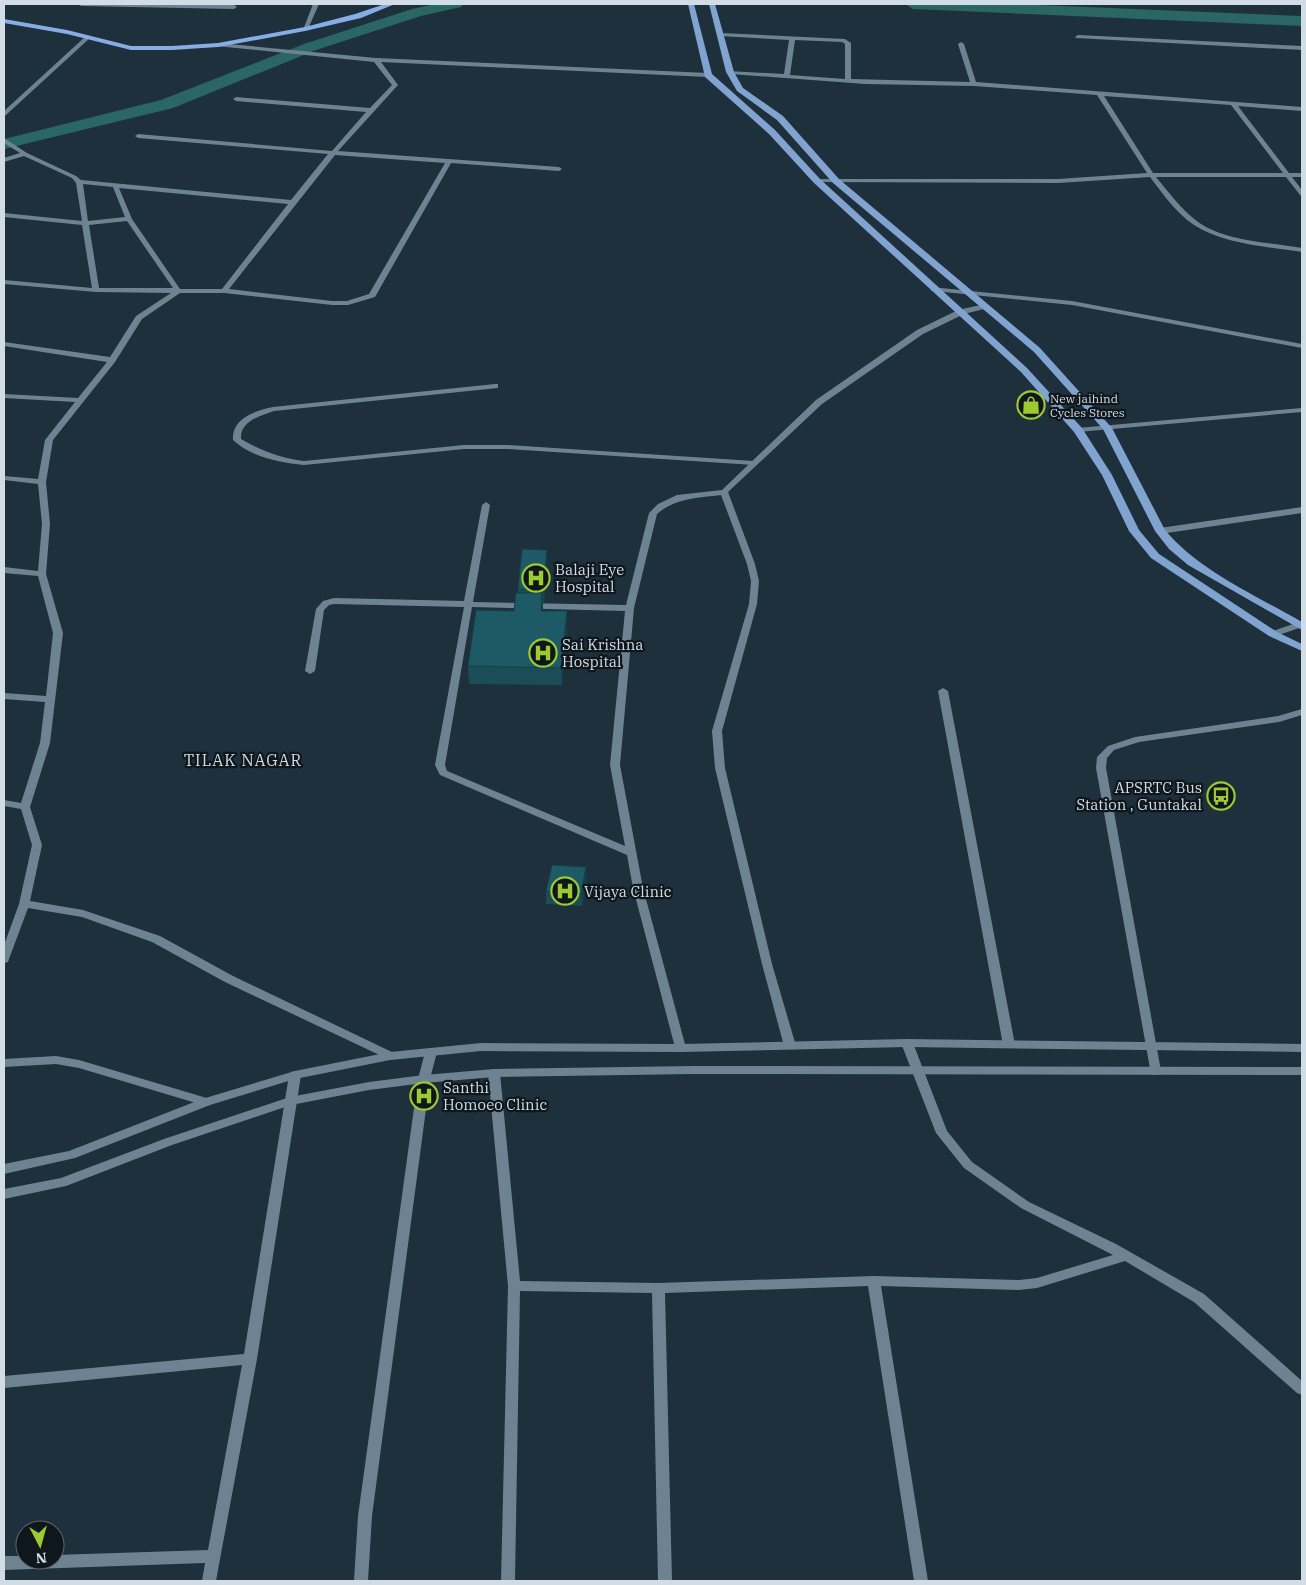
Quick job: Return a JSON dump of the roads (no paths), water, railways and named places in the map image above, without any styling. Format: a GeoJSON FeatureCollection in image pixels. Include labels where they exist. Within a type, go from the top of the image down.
{"type":"FeatureCollection","features":[{"type":"Feature","properties":{"kind":"highway"},"geometry":{"type":"LineString","coordinates":[[4,21],[88,37],[131,48],[172,48],[218,45],[305,29],[358,16],[391,4]]}},
{"type":"Feature","properties":{"kind":"main road"},"geometry":{"type":"LineString","coordinates":[[691,4],[708,75],[772,132],[817,181],[1024,370],[1078,430],[1107,475],[1134,531],[1156,556],[1273,634],[1302,648]]}},
{"type":"Feature","properties":{"kind":"main road"},"geometry":{"type":"LineString","coordinates":[[712,4],[730,72],[740,89],[780,118],[836,180],[1037,350],[1107,428],[1160,531],[1173,547],[1192,562],[1301,626]]}},
{"type":"Feature","properties":{"kind":"street"},"geometry":{"type":"LineString","coordinates":[[81,4],[234,7]]}},
{"type":"Feature","properties":{"kind":"street"},"geometry":{"type":"LineString","coordinates":[[305,29],[316,4]]}},
{"type":"Feature","properties":{"kind":"street"},"geometry":{"type":"LineString","coordinates":[[721,35],[847,41],[848,81]]}},
{"type":"Feature","properties":{"kind":"street"},"geometry":{"type":"LineString","coordinates":[[1078,36],[1302,48]]}},
{"type":"Feature","properties":{"kind":"street"},"geometry":{"type":"LineString","coordinates":[[4,114],[88,37]]}},
{"type":"Feature","properties":{"kind":"street"},"geometry":{"type":"LineString","coordinates":[[787,76],[792,37]]}},
{"type":"Feature","properties":{"kind":"street"},"geometry":{"type":"LineString","coordinates":[[961,44],[974,84]]}},
{"type":"Feature","properties":{"kind":"street"},"geometry":{"type":"LineString","coordinates":[[218,45],[376,60],[708,75]]}},
{"type":"Feature","properties":{"kind":"street"},"geometry":{"type":"LineString","coordinates":[[224,291],[291,202],[394,85],[376,60]]}},
{"type":"Feature","properties":{"kind":"street"},"geometry":{"type":"LineString","coordinates":[[730,72],[848,81],[974,84],[1302,109]]}},
{"type":"Feature","properties":{"kind":"street"},"geometry":{"type":"LineString","coordinates":[[1099,93],[1152,175],[1191,221],[1213,233],[1302,250]]}},
{"type":"Feature","properties":{"kind":"street"},"geometry":{"type":"LineString","coordinates":[[236,99],[370,110]]}},
{"type":"Feature","properties":{"kind":"street"},"geometry":{"type":"LineString","coordinates":[[1233,104],[1302,194]]}},
{"type":"Feature","properties":{"kind":"street"},"geometry":{"type":"LineString","coordinates":[[138,136],[334,154],[559,169]]}},
{"type":"Feature","properties":{"kind":"street"},"geometry":{"type":"LineString","coordinates":[[4,140],[25,154],[74,177],[78,182],[96,290]]}},
{"type":"Feature","properties":{"kind":"street"},"geometry":{"type":"LineString","coordinates":[[4,160],[25,154]]}},
{"type":"Feature","properties":{"kind":"street"},"geometry":{"type":"LineString","coordinates":[[4,282],[96,290],[224,291],[332,303],[348,303],[372,295],[449,162]]}},
{"type":"Feature","properties":{"kind":"street"},"geometry":{"type":"LineString","coordinates":[[817,181],[1058,181],[1152,175],[1302,175]]}},
{"type":"Feature","properties":{"kind":"street"},"geometry":{"type":"LineString","coordinates":[[78,182],[291,202]]}},
{"type":"Feature","properties":{"kind":"street"},"geometry":{"type":"LineString","coordinates":[[115,186],[129,219],[178,291]]}},
{"type":"Feature","properties":{"kind":"street"},"geometry":{"type":"LineString","coordinates":[[4,215],[85,223],[129,219]]}},
{"type":"Feature","properties":{"kind":"street"},"geometry":{"type":"LineString","coordinates":[[934,289],[1072,303],[1302,346]]}},
{"type":"Feature","properties":{"kind":"street"},"geometry":{"type":"LineString","coordinates":[[4,960],[24,904],[37,845],[25,808],[45,743],[58,633],[42,574],[46,524],[42,482],[49,440],[112,360],[139,318],[178,291]]}},
{"type":"Feature","properties":{"kind":"street"},"geometry":{"type":"LineString","coordinates":[[680,1048],[638,888],[615,765],[630,608],[653,513],[661,506],[680,497],[724,492],[819,402],[920,332],[961,312],[984,306]]}},
{"type":"Feature","properties":{"kind":"street"},"geometry":{"type":"LineString","coordinates":[[4,344],[112,360]]}},
{"type":"Feature","properties":{"kind":"street"},"geometry":{"type":"LineString","coordinates":[[495,386],[273,409],[254,416],[239,425],[236,435],[237,440],[272,459],[284,462],[304,463],[464,448],[508,447],[754,463]]}},
{"type":"Feature","properties":{"kind":"street"},"geometry":{"type":"LineString","coordinates":[[4,396],[81,400]]}},
{"type":"Feature","properties":{"kind":"street"},"geometry":{"type":"LineString","coordinates":[[1078,430],[1302,410]]}},
{"type":"Feature","properties":{"kind":"street"},"geometry":{"type":"LineString","coordinates":[[4,478],[42,482]]}},
{"type":"Feature","properties":{"kind":"street"},"geometry":{"type":"LineString","coordinates":[[724,492],[751,564],[755,581],[753,604],[717,731],[717,745],[720,768],[767,964],[790,1046]]}},
{"type":"Feature","properties":{"kind":"street"},"geometry":{"type":"LineString","coordinates":[[486,505],[440,764],[443,773],[632,853]]}},
{"type":"Feature","properties":{"kind":"street"},"geometry":{"type":"LineString","coordinates":[[1160,531],[1302,510]]}},
{"type":"Feature","properties":{"kind":"street"},"geometry":{"type":"LineString","coordinates":[[4,570],[42,574]]}},
{"type":"Feature","properties":{"kind":"street"},"geometry":{"type":"LineString","coordinates":[[310,671],[320,609],[326,603],[334,601],[630,608]]}},
{"type":"Feature","properties":{"kind":"street"},"geometry":{"type":"LineString","coordinates":[[1273,634],[1301,626]]}},
{"type":"Feature","properties":{"kind":"street"},"geometry":{"type":"LineString","coordinates":[[943,690],[1009,1045]]}},
{"type":"Feature","properties":{"kind":"street"},"geometry":{"type":"LineString","coordinates":[[4,696],[50,699]]}},
{"type":"Feature","properties":{"kind":"street"},"geometry":{"type":"LineString","coordinates":[[1155,1071],[1102,768],[1102,757],[1111,748],[1138,739],[1279,719],[1302,712]]}},
{"type":"Feature","properties":{"kind":"street"},"geometry":{"type":"LineString","coordinates":[[4,803],[25,808]]}},
{"type":"Feature","properties":{"kind":"street"},"geometry":{"type":"LineString","coordinates":[[24,904],[83,914],[156,940],[229,979],[390,1056]]}},
{"type":"Feature","properties":{"kind":"street"},"geometry":{"type":"LineString","coordinates":[[908,1044],[942,1133],[968,1165],[1025,1205],[1126,1256],[1199,1298],[1302,1389]]}},
{"type":"Feature","properties":{"kind":"street"},"geometry":{"type":"LineString","coordinates":[[4,1169],[71,1155],[206,1102],[295,1075],[390,1056],[481,1047],[680,1048],[908,1044],[1302,1048]]}},
{"type":"Feature","properties":{"kind":"street"},"geometry":{"type":"LineString","coordinates":[[361,1581],[365,1516],[424,1079],[431,1052]]}},
{"type":"Feature","properties":{"kind":"street"},"geometry":{"type":"LineString","coordinates":[[4,1063],[49,1060],[79,1064],[206,1102]]}},
{"type":"Feature","properties":{"kind":"street"},"geometry":{"type":"LineString","coordinates":[[4,1194],[62,1183],[168,1142],[290,1101],[368,1086],[424,1079],[494,1073],[693,1070],[1302,1071]]}},
{"type":"Feature","properties":{"kind":"street"},"geometry":{"type":"LineString","coordinates":[[494,1073],[514,1286],[508,1581]]}},
{"type":"Feature","properties":{"kind":"street"},"geometry":{"type":"LineString","coordinates":[[209,1581],[250,1359],[295,1075]]}},
{"type":"Feature","properties":{"kind":"street"},"geometry":{"type":"LineString","coordinates":[[514,1286],[658,1288],[874,1281],[1019,1285],[1037,1283],[1126,1256]]}},
{"type":"Feature","properties":{"kind":"street"},"geometry":{"type":"LineString","coordinates":[[874,1281],[921,1581]]}},
{"type":"Feature","properties":{"kind":"street"},"geometry":{"type":"LineString","coordinates":[[658,1288],[665,1581]]}},
{"type":"Feature","properties":{"kind":"street"},"geometry":{"type":"LineString","coordinates":[[4,1382],[250,1359]]}},
{"type":"Feature","properties":{"kind":"street"},"geometry":{"type":"LineString","coordinates":[[4,1563],[214,1556]]}},
{"type":"Feature","properties":{"kind":"waterway"},"geometry":{"type":"LineString","coordinates":[[4,144],[167,104],[310,47],[417,12],[456,4]]}},
{"type":"Feature","properties":{"kind":"waterway"},"geometry":{"type":"LineString","coordinates":[[913,4],[1302,21]]}},
{"type":"Feature","properties":{"kind":"place","name":"New jaihind Cycles Stores"},"geometry":{"type":"Point","coordinates":[1031,405]}},
{"type":"Feature","properties":{"kind":"place","name":"Balaji Eye Hospital"},"geometry":{"type":"Point","coordinates":[536,578]}},
{"type":"Feature","properties":{"kind":"place","name":"Sai Krishna Hospital"},"geometry":{"type":"Point","coordinates":[543,653]}},
{"type":"Feature","properties":{"kind":"place","name":"APSRTC Bus Station , Guntakal"},"geometry":{"type":"Point","coordinates":[1221,796]}},
{"type":"Feature","properties":{"kind":"place","name":"Vijaya Clinic"},"geometry":{"type":"Point","coordinates":[565,891]}},
{"type":"Feature","properties":{"kind":"place","name":"Santhi Homoeo Clinic"},"geometry":{"type":"Point","coordinates":[424,1096]}},
{"type":"Feature","properties":{"kind":"district","name":"TILAK NAGAR"},"geometry":{"type":"Point","coordinates":[243,760]}}]}
